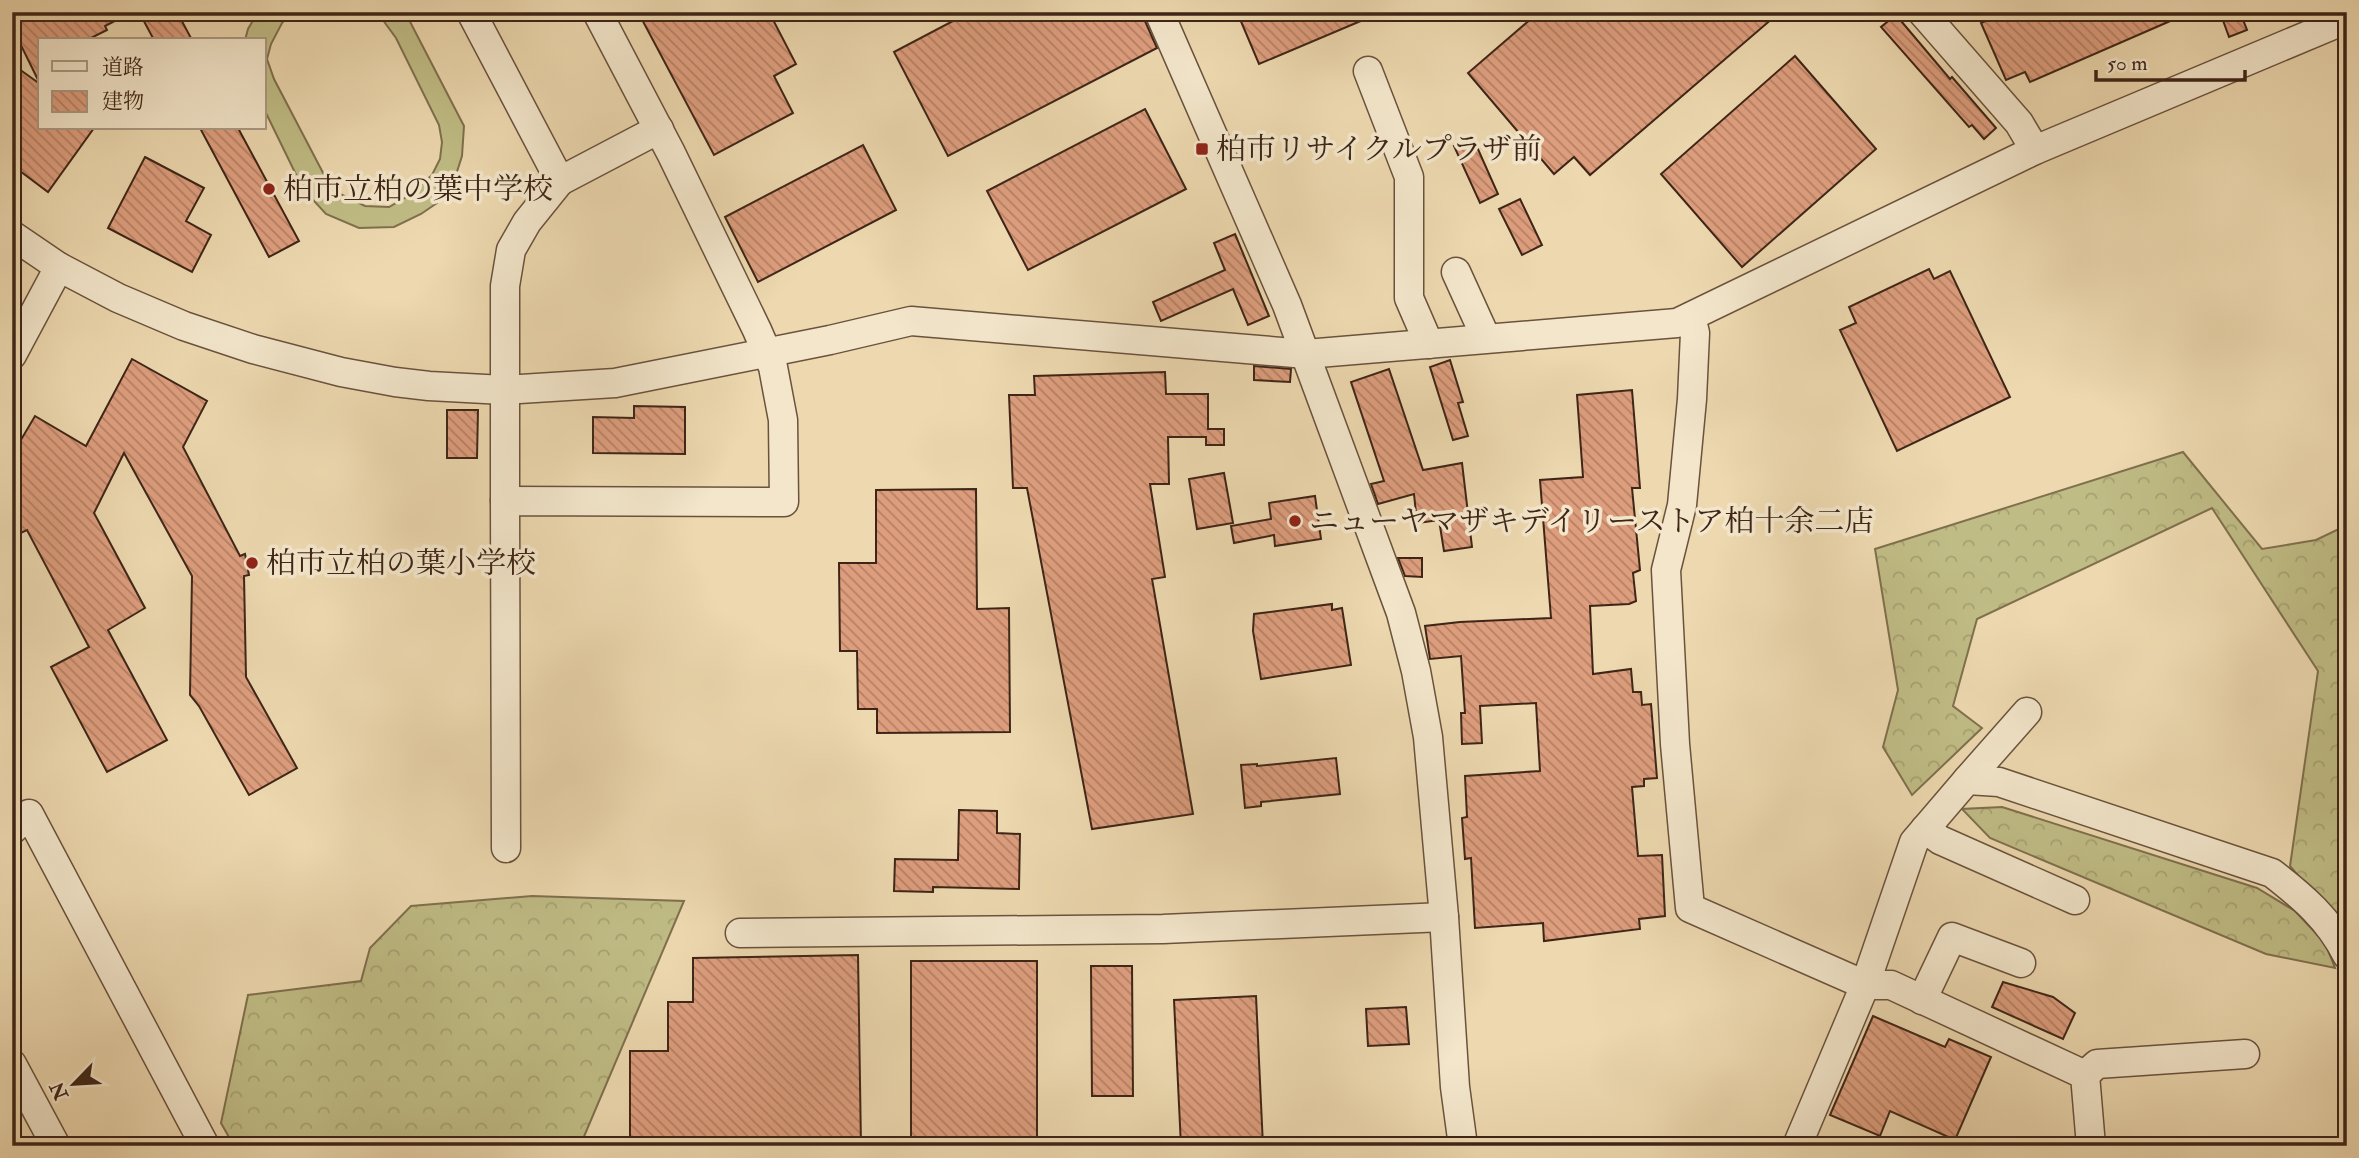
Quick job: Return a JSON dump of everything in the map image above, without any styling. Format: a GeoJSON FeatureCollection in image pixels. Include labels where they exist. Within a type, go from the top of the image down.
{"type":"FeatureCollection","features":[{"type":"Feature","properties":{"kind":"street"},"geometry":{"type":"LineString","coordinates":[[471,12],[560,181]]}},
{"type":"Feature","properties":{"kind":"street"},"geometry":{"type":"LineString","coordinates":[[505,501],[784,502],[783,420],[773,367],[659,129],[597,12]]}},
{"type":"Feature","properties":{"kind":"street"},"geometry":{"type":"LineString","coordinates":[[1160,12],[1306,354],[1401,613],[1416,671],[1428,737],[1444,916],[1455,1087],[1463,1146]]}},
{"type":"Feature","properties":{"kind":"street"},"geometry":{"type":"LineString","coordinates":[[1922,12],[2020,123],[2035,150]]}},
{"type":"Feature","properties":{"kind":"street"},"geometry":{"type":"LineString","coordinates":[[12,235],[60,267],[118,298],[184,326],[296,361],[341,372],[429,386],[505,390],[615,383],[911,321],[1306,354],[1677,323],[2035,150],[2334,19]]}},
{"type":"Feature","properties":{"kind":"street"},"geometry":{"type":"LineString","coordinates":[[1368,71],[1409,177],[1409,298],[1429,344]]}},
{"type":"Feature","properties":{"kind":"street"},"geometry":{"type":"LineString","coordinates":[[506,848],[505,286],[511,250],[527,222],[560,181],[659,129]]}},
{"type":"Feature","properties":{"kind":"street"},"geometry":{"type":"LineString","coordinates":[[12,355],[60,267]]}},
{"type":"Feature","properties":{"kind":"street"},"geometry":{"type":"LineString","coordinates":[[1456,272],[1486,338]]}},
{"type":"Feature","properties":{"kind":"street"},"geometry":{"type":"LineString","coordinates":[[1691,317],[1695,333],[1684,491],[1666,570],[1675,744],[1689,908],[1865,985],[1891,985],[2085,1075]]}},
{"type":"Feature","properties":{"kind":"street"},"geometry":{"type":"LineString","coordinates":[[1797,1146],[1865,985],[1914,842],[2027,712]]}},
{"type":"Feature","properties":{"kind":"street"},"geometry":{"type":"LineString","coordinates":[[1967,780],[1999,782],[2273,873],[2310,903],[2339,940],[2347,955]]}},
{"type":"Feature","properties":{"kind":"street"},"geometry":{"type":"LineString","coordinates":[[12,830],[29,814],[205,1146]]}},
{"type":"Feature","properties":{"kind":"street"},"geometry":{"type":"LineString","coordinates":[[1925,829],[1940,840],[2075,900]]}},
{"type":"Feature","properties":{"kind":"street"},"geometry":{"type":"LineString","coordinates":[[740,933],[1163,929],[1444,916]]}},
{"type":"Feature","properties":{"kind":"street"},"geometry":{"type":"LineString","coordinates":[[1922,1000],[1952,937],[2021,963]]}},
{"type":"Feature","properties":{"kind":"street"},"geometry":{"type":"LineString","coordinates":[[2085,1075],[2097,1064],[2245,1054]]}},
{"type":"Feature","properties":{"kind":"street"},"geometry":{"type":"LineString","coordinates":[[12,1064],[56,1146]]}},
{"type":"Feature","properties":{"kind":"street"},"geometry":{"type":"LineString","coordinates":[[2085,1075],[2091,1146]]}},
{"type":"Feature","properties":{"kind":"green space"},"geometry":{"type":"Polygon","coordinates":[[[258,12],[292,12],[282,23],[271,44],[267,59],[274,79],[332,190],[365,206],[389,207],[410,195],[432,175],[440,159],[442,142],[439,125],[396,38],[377,12],[405,12],[464,126],[462,156],[453,184],[437,203],[394,227],[359,228],[326,214],[303,189],[266,113],[266,38],[246,38],[258,12]]]}},
{"type":"Feature","properties":{"kind":"green space"},"geometry":{"type":"Polygon","coordinates":[[[2183,452],[2262,549],[2316,540],[2347,525],[2347,934],[2290,866],[2318,671],[2212,508],[1977,619],[1953,706],[1982,728],[1912,795],[1883,747],[1898,690],[1875,549],[2183,452]]]}},
{"type":"Feature","properties":{"kind":"green space"},"geometry":{"type":"Polygon","coordinates":[[[2002,807],[2257,888],[2295,911],[2325,943],[2335,968],[2266,954],[1990,838],[1962,809],[2002,807]]]}},
{"type":"Feature","properties":{"kind":"green space"},"geometry":{"type":"Polygon","coordinates":[[[532,896],[684,901],[580,1146],[234,1146],[221,1123],[248,995],[361,981],[370,948],[411,906],[532,896]]]}},
{"type":"Feature","properties":{"kind":"building"},"geometry":{"type":"Polygon","coordinates":[[[38,12],[132,12],[105,26],[107,30],[91,38],[38,38],[38,80],[12,27],[38,12]]]}},
{"type":"Feature","properties":{"kind":"building"},"geometry":{"type":"Polygon","coordinates":[[[139,12],[177,12],[191,38],[153,38],[139,12]]]}},
{"type":"Feature","properties":{"kind":"building"},"geometry":{"type":"Polygon","coordinates":[[[638,12],[769,12],[796,64],[774,76],[793,113],[714,155],[638,12]]]}},
{"type":"Feature","properties":{"kind":"building"},"geometry":{"type":"Polygon","coordinates":[[[970,12],[1141,12],[1157,48],[948,156],[894,52],[970,12]]]}},
{"type":"Feature","properties":{"kind":"building"},"geometry":{"type":"Polygon","coordinates":[[[1237,12],[1382,12],[1259,64],[1237,12]]]}},
{"type":"Feature","properties":{"kind":"building"},"geometry":{"type":"Polygon","coordinates":[[[1539,12],[1780,12],[1590,175],[1574,157],[1554,174],[1468,73],[1539,12]]]}},
{"type":"Feature","properties":{"kind":"building"},"geometry":{"type":"Polygon","coordinates":[[[2006,12],[2191,12],[2030,82],[2025,72],[2006,80],[1981,23],[2006,12]]]}},
{"type":"Feature","properties":{"kind":"building"},"geometry":{"type":"Polygon","coordinates":[[[2220,12],[2240,12],[2247,30],[2229,37],[2220,12]]]}},
{"type":"Feature","properties":{"kind":"building"},"geometry":{"type":"Polygon","coordinates":[[[1896,15],[1996,128],[1984,139],[1972,125],[1969,127],[1881,27],[1896,15]]]}},
{"type":"Feature","properties":{"kind":"building"},"geometry":{"type":"Polygon","coordinates":[[[1795,56],[1876,149],[1742,267],[1661,174],[1795,56]]]}},
{"type":"Feature","properties":{"kind":"building"},"geometry":{"type":"Polygon","coordinates":[[[12,64],[38,83],[38,130],[93,130],[48,192],[12,165],[12,64]]]}},
{"type":"Feature","properties":{"kind":"building"},"geometry":{"type":"Polygon","coordinates":[[[1145,109],[1186,189],[1028,270],[987,191],[1145,109]]]}},
{"type":"Feature","properties":{"kind":"building"},"geometry":{"type":"Polygon","coordinates":[[[201,130],[239,130],[299,241],[269,257],[201,130]]]}},
{"type":"Feature","properties":{"kind":"building"},"geometry":{"type":"Polygon","coordinates":[[[1473,138],[1498,194],[1480,203],[1454,146],[1473,138]]]}},
{"type":"Feature","properties":{"kind":"building"},"geometry":{"type":"Polygon","coordinates":[[[863,145],[896,210],[758,282],[725,217],[863,145]]]}},
{"type":"Feature","properties":{"kind":"building"},"geometry":{"type":"Polygon","coordinates":[[[145,157],[204,188],[186,221],[211,235],[192,272],[108,228],[145,157]]]}},
{"type":"Feature","properties":{"kind":"building"},"geometry":{"type":"Polygon","coordinates":[[[1520,199],[1542,245],[1522,255],[1499,209],[1520,199]]]}},
{"type":"Feature","properties":{"kind":"building"},"geometry":{"type":"Polygon","coordinates":[[[1235,234],[1269,316],[1248,325],[1233,289],[1161,321],[1153,302],[1225,270],[1214,243],[1235,234]]]}},
{"type":"Feature","properties":{"kind":"building"},"geometry":{"type":"Polygon","coordinates":[[[1929,269],[1934,279],[1950,271],[2010,397],[1897,451],[1840,330],[1856,323],[1849,307],[1929,269]]]}},
{"type":"Feature","properties":{"kind":"building"},"geometry":{"type":"Polygon","coordinates":[[[132,359],[207,401],[183,447],[240,556],[245,554],[249,575],[244,576],[246,677],[297,768],[249,795],[199,706],[190,695],[192,576],[124,453],[94,513],[145,608],[108,630],[167,740],[107,772],[51,667],[89,647],[27,530],[12,537],[12,455],[35,416],[86,446],[132,359]]]}},
{"type":"Feature","properties":{"kind":"building"},"geometry":{"type":"Polygon","coordinates":[[[1450,360],[1463,402],[1458,403],[1468,436],[1453,440],[1430,367],[1450,360]]]}},
{"type":"Feature","properties":{"kind":"building"},"geometry":{"type":"Polygon","coordinates":[[[1254,366],[1291,369],[1290,382],[1254,380],[1254,366]]]}},
{"type":"Feature","properties":{"kind":"building"},"geometry":{"type":"Polygon","coordinates":[[[1389,369],[1423,470],[1462,463],[1472,547],[1444,551],[1439,520],[1417,523],[1414,494],[1378,504],[1371,484],[1384,481],[1351,382],[1389,369]]]}},
{"type":"Feature","properties":{"kind":"building"},"geometry":{"type":"Polygon","coordinates":[[[1165,372],[1166,394],[1208,394],[1208,429],[1224,429],[1224,445],[1206,445],[1206,437],[1168,437],[1169,484],[1150,484],[1165,577],[1152,579],[1193,814],[1092,829],[1027,488],[1013,488],[1009,395],[1035,395],[1034,376],[1165,372]]]}},
{"type":"Feature","properties":{"kind":"building"},"geometry":{"type":"Polygon","coordinates":[[[1632,390],[1640,488],[1632,488],[1640,570],[1633,573],[1636,601],[1629,604],[1590,606],[1593,674],[1631,669],[1633,692],[1641,692],[1642,705],[1651,704],[1657,778],[1644,779],[1644,786],[1632,787],[1638,856],[1662,855],[1665,916],[1639,919],[1640,929],[1544,941],[1543,923],[1475,928],[1471,858],[1465,859],[1462,818],[1467,817],[1465,776],[1540,771],[1536,703],[1480,706],[1482,743],[1462,744],[1461,713],[1465,713],[1461,656],[1430,659],[1425,626],[1551,618],[1540,480],[1583,477],[1577,395],[1632,390]]]}},
{"type":"Feature","properties":{"kind":"building"},"geometry":{"type":"Polygon","coordinates":[[[634,406],[685,407],[685,454],[593,453],[593,417],[634,418],[634,406]]]}},
{"type":"Feature","properties":{"kind":"building"},"geometry":{"type":"Polygon","coordinates":[[[447,410],[478,410],[477,458],[447,458],[447,410]]]}},
{"type":"Feature","properties":{"kind":"building"},"geometry":{"type":"Polygon","coordinates":[[[1224,473],[1233,523],[1197,529],[1189,479],[1224,473]]]}},
{"type":"Feature","properties":{"kind":"building"},"geometry":{"type":"Polygon","coordinates":[[[976,489],[977,609],[1009,608],[1010,732],[877,733],[877,709],[858,709],[857,651],[840,651],[839,563],[876,563],[876,490],[976,489]]]}},
{"type":"Feature","properties":{"kind":"building","name":"ニューヤマザキデイリーストア柏十余二店"},"geometry":{"type":"Polygon","coordinates":[[[1315,496],[1321,539],[1275,546],[1274,535],[1234,543],[1231,526],[1271,519],[1269,503],[1315,496]]]}},
{"type":"Feature","properties":{"kind":"building"},"geometry":{"type":"Polygon","coordinates":[[[1398,558],[1422,558],[1422,577],[1405,576],[1398,558]]]}},
{"type":"Feature","properties":{"kind":"building"},"geometry":{"type":"Polygon","coordinates":[[[1332,604],[1332,610],[1342,608],[1351,665],[1261,679],[1253,631],[1254,614],[1332,604]]]}},
{"type":"Feature","properties":{"kind":"building"},"geometry":{"type":"Polygon","coordinates":[[[1336,758],[1340,794],[1261,802],[1261,806],[1245,808],[1241,765],[1257,766],[1336,758]]]}},
{"type":"Feature","properties":{"kind":"building"},"geometry":{"type":"Polygon","coordinates":[[[959,810],[997,811],[997,833],[1020,834],[1019,889],[933,887],[933,892],[894,891],[895,859],[958,860],[959,810]]]}},
{"type":"Feature","properties":{"kind":"building"},"geometry":{"type":"Polygon","coordinates":[[[858,955],[861,1146],[630,1146],[630,1051],[668,1051],[668,1002],[693,1002],[693,958],[858,955]]]}},
{"type":"Feature","properties":{"kind":"building"},"geometry":{"type":"Polygon","coordinates":[[[911,961],[1037,961],[1037,1146],[911,1146],[911,961]]]}},
{"type":"Feature","properties":{"kind":"building"},"geometry":{"type":"Polygon","coordinates":[[[1091,966],[1132,966],[1133,1096],[1092,1096],[1091,966]]]}},
{"type":"Feature","properties":{"kind":"building"},"geometry":{"type":"Polygon","coordinates":[[[2003,982],[2053,997],[2075,1013],[2063,1039],[1992,1007],[2003,982]]]}},
{"type":"Feature","properties":{"kind":"building"},"geometry":{"type":"Polygon","coordinates":[[[1256,996],[1263,1146],[1181,1146],[1174,1000],[1256,996]]]}},
{"type":"Feature","properties":{"kind":"building"},"geometry":{"type":"Polygon","coordinates":[[[1406,1007],[1409,1044],[1368,1046],[1366,1009],[1406,1007]]]}},
{"type":"Feature","properties":{"kind":"building"},"geometry":{"type":"Polygon","coordinates":[[[1873,1016],[1945,1047],[1949,1039],[1991,1057],[1955,1140],[1890,1111],[1880,1136],[1830,1115],[1873,1016]]]}},
{"type":"Feature","properties":{"kind":"place","name":"柏市リサイクルプラザ前"},"geometry":{"type":"Point","coordinates":[1202,149]}},
{"type":"Feature","properties":{"kind":"place","name":"柏市立柏の葉中学校"},"geometry":{"type":"Point","coordinates":[269,189]}},
{"type":"Feature","properties":{"kind":"place","name":"ニューヤマザキデイリーストア柏十余二店"},"geometry":{"type":"Point","coordinates":[1295,521]}},
{"type":"Feature","properties":{"kind":"place","name":"柏市立柏の葉小学校"},"geometry":{"type":"Point","coordinates":[252,563]}}]}
